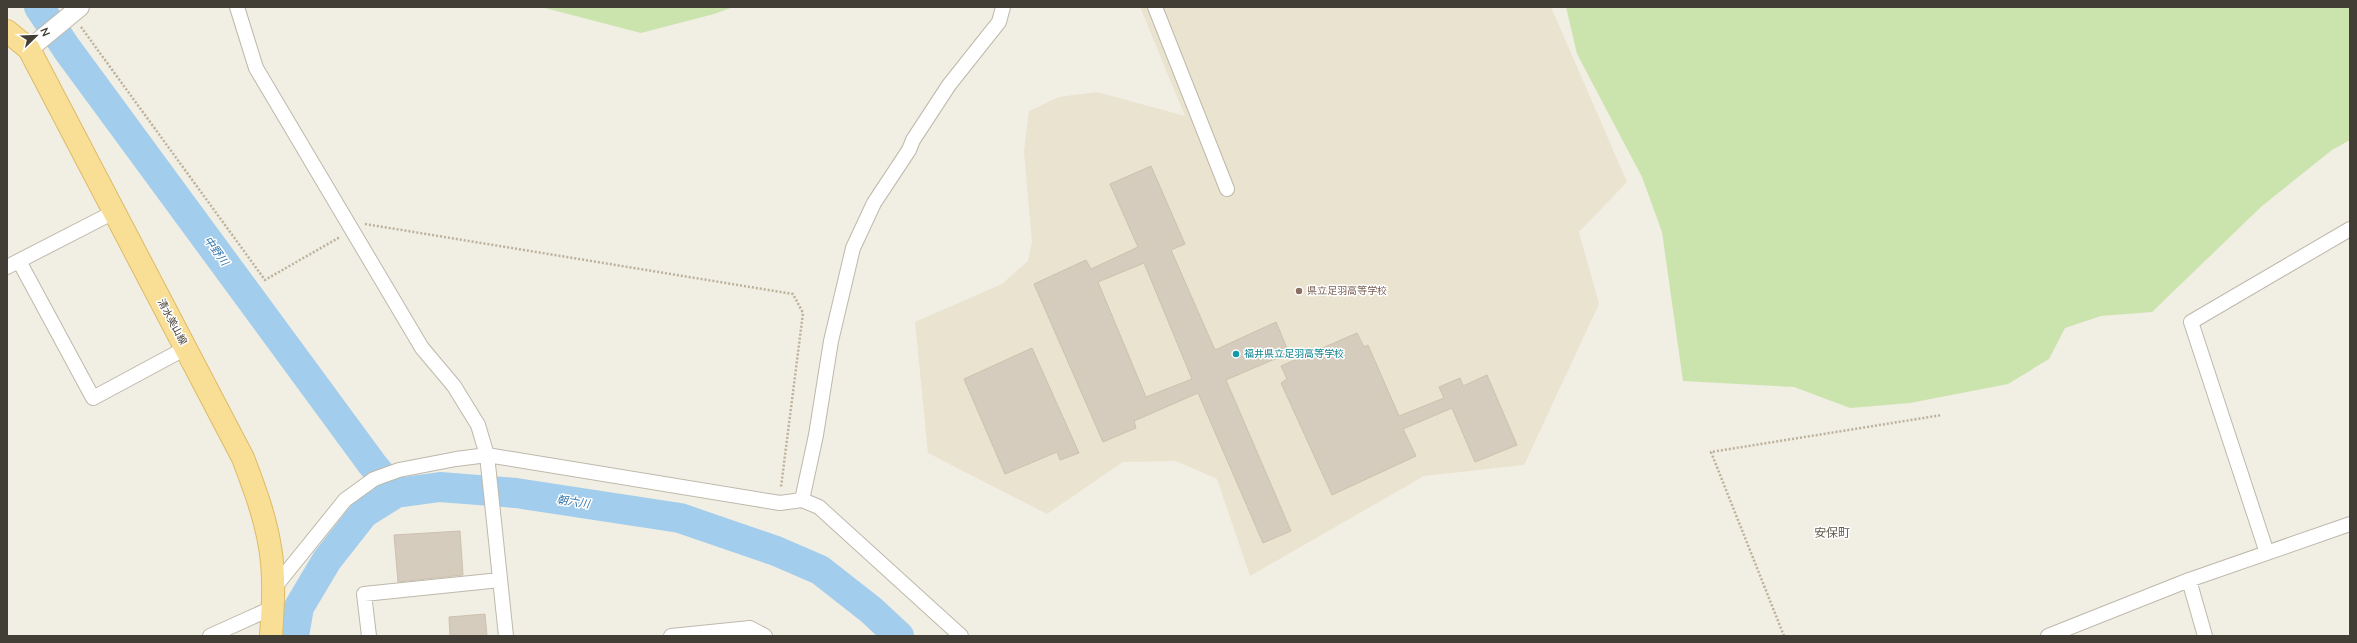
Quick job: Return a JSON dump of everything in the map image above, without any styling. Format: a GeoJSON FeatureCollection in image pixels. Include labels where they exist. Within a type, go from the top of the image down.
{"type":"FeatureCollection","features":[{"type":"Feature","properties":{"kind":"main road","name":"清水美山線"},"geometry":{"type":"LineString","coordinates":[[7,31],[29,49],[243,458],[259,499],[270,547],[273,598],[271,636]]}},
{"type":"Feature","properties":{"kind":"street"},"geometry":{"type":"LineString","coordinates":[[237,7],[256,68],[422,348],[454,386],[478,425],[487,461],[506,636]]}},
{"type":"Feature","properties":{"kind":"street"},"geometry":{"type":"LineString","coordinates":[[802,500],[816,435],[831,341],[853,248],[874,204],[909,150],[913,140],[949,86],[999,22],[1003,7]]}},
{"type":"Feature","properties":{"kind":"street"},"geometry":{"type":"LineString","coordinates":[[1155,7],[1227,189]]}},
{"type":"Feature","properties":{"kind":"street"},"geometry":{"type":"LineString","coordinates":[[29,49],[73,13]]}},
{"type":"Feature","properties":{"kind":"street"},"geometry":{"type":"LineString","coordinates":[[114,212],[13,264],[93,398],[186,348]]}},
{"type":"Feature","properties":{"kind":"street"},"geometry":{"type":"LineString","coordinates":[[2267,553],[2190,322],[2350,229]]}},
{"type":"Feature","properties":{"kind":"street"},"geometry":{"type":"LineString","coordinates":[[210,636],[273,598],[345,500],[374,479],[399,470],[487,461],[780,503],[802,500],[819,507],[961,636]]}},
{"type":"Feature","properties":{"kind":"street"},"geometry":{"type":"LineString","coordinates":[[2048,636],[2189,580],[2350,524]]}},
{"type":"Feature","properties":{"kind":"street"},"geometry":{"type":"LineString","coordinates":[[368,636],[364,594],[500,580]]}},
{"type":"Feature","properties":{"kind":"street"},"geometry":{"type":"LineString","coordinates":[[2189,580],[2205,636]]}},
{"type":"Feature","properties":{"kind":"street"},"geometry":{"type":"LineString","coordinates":[[671,636],[750,628],[766,636]]}},
{"type":"Feature","properties":{"kind":"path"},"geometry":{"type":"LineString","coordinates":[[73,13],[265,280],[350,226],[793,294],[803,313],[780,503]]}},
{"type":"Feature","properties":{"kind":"path"},"geometry":{"type":"LineString","coordinates":[[1784,636],[1710,452],[1942,415]]}},
{"type":"Feature","properties":{"kind":"shaded area"},"geometry":{"type":"Polygon","coordinates":[[[1140,7],[1551,7],[1627,182],[1579,232],[1599,304],[1524,465],[1424,476],[1250,576],[1217,479],[1176,461],[1123,462],[1047,514],[928,453],[915,322],[1002,284],[1028,261],[1032,242],[1024,152],[1029,111],[1059,97],[1097,92],[1185,116],[1140,7]]]}},
{"type":"Feature","properties":{"kind":"green space"},"geometry":{"type":"Polygon","coordinates":[[[541,7],[733,7],[714,14],[641,33],[541,7]]]}},
{"type":"Feature","properties":{"kind":"green space"},"geometry":{"type":"Polygon","coordinates":[[[1566,7],[2350,7],[2350,140],[2332,150],[2262,206],[2152,312],[2101,316],[2065,328],[2049,359],[2008,384],[1910,403],[1850,408],[1794,387],[1683,381],[1662,232],[1642,177],[1577,54],[1566,7]]]}},
{"type":"Feature","properties":{"kind":"building"},"geometry":{"type":"Polygon","coordinates":[[[1151,166],[1185,244],[1171,250],[1215,350],[1276,322],[1289,353],[1226,380],[1291,531],[1263,543],[1198,393],[1134,421],[1136,428],[1103,442],[1034,284],[1086,260],[1091,269],[1138,247],[1110,184],[1151,166]],[[1144,263],[1098,282],[1146,397],[1192,379],[1144,263]]]}},
{"type":"Feature","properties":{"kind":"building"},"geometry":{"type":"Polygon","coordinates":[[[1357,333],[1364,347],[1368,345],[1399,416],[1444,398],[1439,387],[1460,378],[1463,386],[1487,375],[1517,445],[1475,462],[1452,408],[1403,429],[1416,456],[1332,495],[1281,383],[1287,379],[1281,366],[1357,333]]]}},
{"type":"Feature","properties":{"kind":"building"},"geometry":{"type":"Polygon","coordinates":[[[1032,348],[1079,453],[1060,460],[1057,452],[1005,474],[964,379],[1032,348]]]}},
{"type":"Feature","properties":{"kind":"building"},"geometry":{"type":"Polygon","coordinates":[[[460,531],[463,575],[398,582],[394,535],[460,531]]]}},
{"type":"Feature","properties":{"kind":"building"},"geometry":{"type":"Polygon","coordinates":[[[485,614],[487,636],[450,636],[449,617],[485,614]]]}},
{"type":"Feature","properties":{"kind":"waterway","name":"中野川"},"geometry":{"type":"LineString","coordinates":[[39,7],[67,49],[372,464],[396,493]]}},
{"type":"Feature","properties":{"kind":"waterway","name":"朝六川"},"geometry":{"type":"LineString","coordinates":[[294,636],[299,607],[327,560],[364,513],[396,493],[440,487],[516,493],[680,518],[776,551],[820,570],[871,610],[899,636]]}},
{"type":"Feature","properties":{"kind":"place","name":"県立足羽高等学校"},"geometry":{"type":"Point","coordinates":[1299,291]}},
{"type":"Feature","properties":{"kind":"place","name":"福井県立足羽高等学校"},"geometry":{"type":"Point","coordinates":[1236,354]}},
{"type":"Feature","properties":{"kind":"district","name":"安保町"},"geometry":{"type":"Point","coordinates":[1832,533]}}]}
